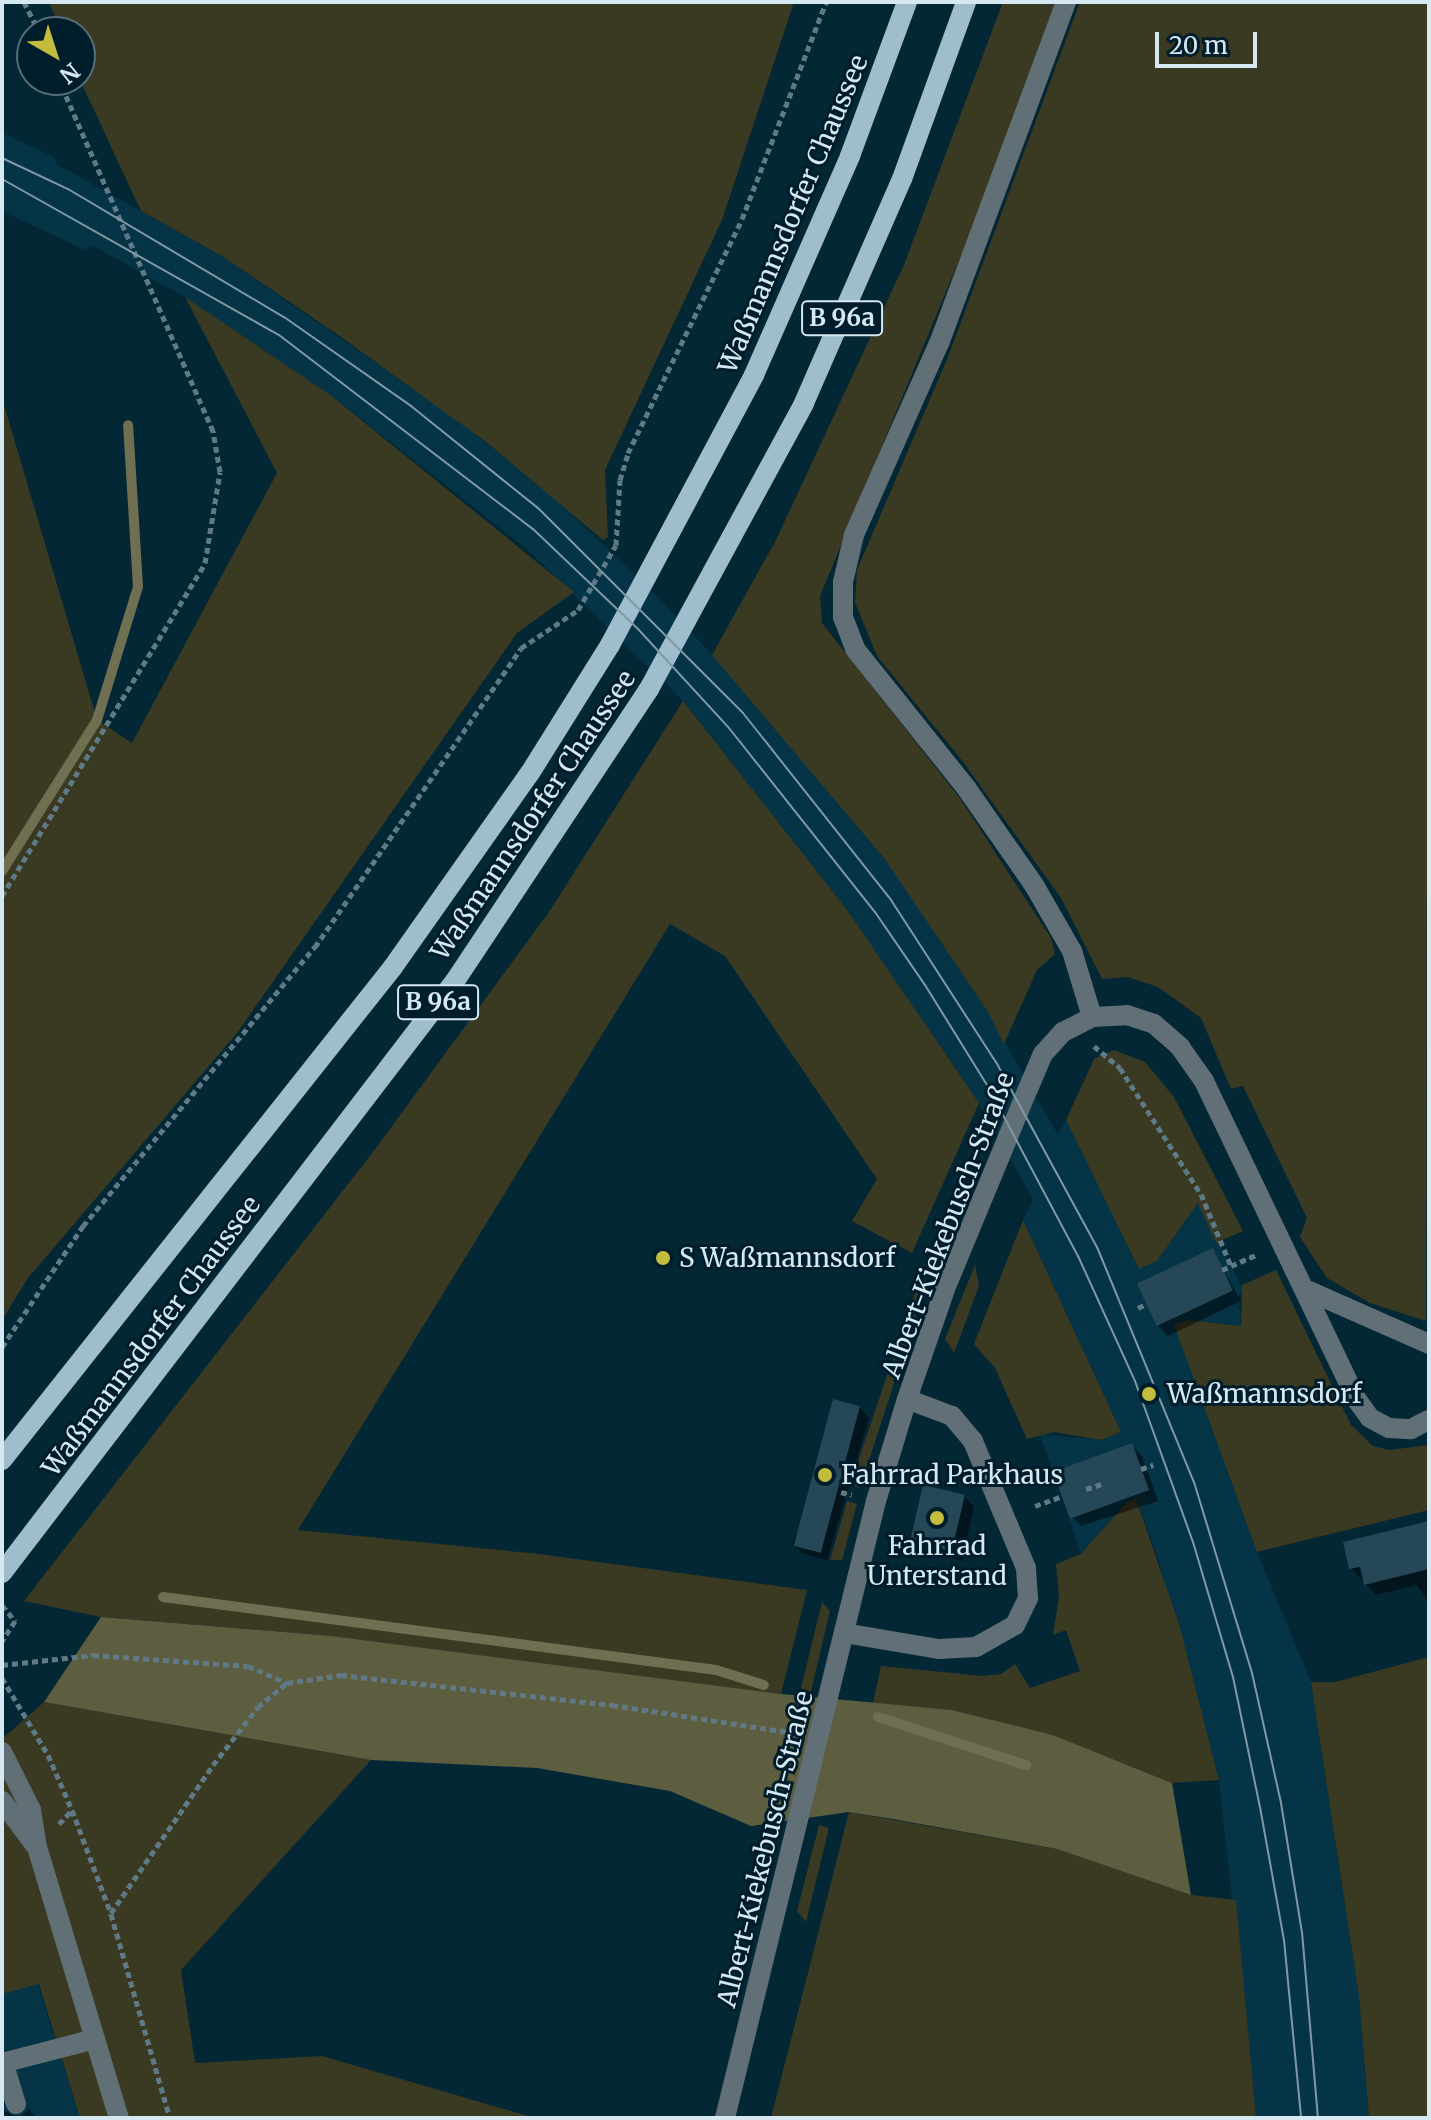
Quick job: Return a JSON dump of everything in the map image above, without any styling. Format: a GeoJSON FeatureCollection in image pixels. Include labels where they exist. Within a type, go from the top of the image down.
{"type":"FeatureCollection","features":[{"type":"Feature","properties":{"kind":"main road","name":"Waßmannsdorfer Chaussee"},"geometry":{"type":"LineString","coordinates":[[2,1460],[376,991],[530,773],[610,645],[707,470],[806,262],[907,2]]}},
{"type":"Feature","properties":{"kind":"main road","name":"Waßmannsdorfer Chaussee"},"geometry":{"type":"LineString","coordinates":[[2,1573],[455,981],[649,689],[749,513],[842,319],[902,179],[966,2]]}},
{"type":"Feature","properties":{"kind":"street"},"geometry":{"type":"LineString","coordinates":[[1066,2],[939,343],[854,535],[843,582],[843,617],[855,649],[967,789],[1034,885],[1072,951],[1092,1017],[1127,1015],[1154,1024],[1180,1047],[1204,1081],[1370,1418],[1389,1428],[1411,1429],[1429,1420]]}},
{"type":"Feature","properties":{"kind":"street","name":"Albert-Kiekebusch-Straße"},"geometry":{"type":"LineString","coordinates":[[725,2118],[844,1633],[907,1399],[945,1289],[1043,1054],[1063,1032],[1092,1017]]}},
{"type":"Feature","properties":{"kind":"street"},"geometry":{"type":"LineString","coordinates":[[1309,1291],[1429,1344]]}},
{"type":"Feature","properties":{"kind":"street"},"geometry":{"type":"LineString","coordinates":[[844,1633],[939,1649],[976,1647],[1015,1625],[1028,1598],[1026,1568],[973,1441],[952,1416],[907,1399]]}},
{"type":"Feature","properties":{"kind":"street"},"geometry":{"type":"LineString","coordinates":[[2,1752],[31,1810],[37,1847],[119,2118]]}},
{"type":"Feature","properties":{"kind":"street"},"geometry":{"type":"LineString","coordinates":[[2,1801],[37,1847]]}},
{"type":"Feature","properties":{"kind":"street"},"geometry":{"type":"LineString","coordinates":[[16,2104],[3,2062],[95,2039]]}},
{"type":"Feature","properties":{"kind":"path"},"geometry":{"type":"LineString","coordinates":[[2,1347],[83,1226],[315,947],[521,648],[578,610],[616,545],[620,480],[628,453],[742,219],[826,2]]}},
{"type":"Feature","properties":{"kind":"path"},"geometry":{"type":"LineString","coordinates":[[2,896],[205,563],[220,472],[213,431],[66,96]]}},
{"type":"Feature","properties":{"kind":"path"},"geometry":{"type":"LineString","coordinates":[[1093,1046],[1120,1068],[1201,1194],[1231,1266]]}},
{"type":"Feature","properties":{"kind":"path"},"geometry":{"type":"LineString","coordinates":[[1222,1270],[1283,1242]]}},
{"type":"Feature","properties":{"kind":"path"},"geometry":{"type":"LineString","coordinates":[[1138,1308],[1146,1304]]}},
{"type":"Feature","properties":{"kind":"path"},"geometry":{"type":"LineString","coordinates":[[1141,1469],[1153,1465]]}},
{"type":"Feature","properties":{"kind":"path"},"geometry":{"type":"LineString","coordinates":[[1086,1489],[1101,1484]]}},
{"type":"Feature","properties":{"kind":"path"},"geometry":{"type":"LineString","coordinates":[[1035,1506],[1062,1496]]}},
{"type":"Feature","properties":{"kind":"path"},"geometry":{"type":"LineString","coordinates":[[2,1605],[15,1621],[2,1641]]}},
{"type":"Feature","properties":{"kind":"path"},"geometry":{"type":"LineString","coordinates":[[2,1665],[93,1655],[248,1666],[287,1683]]}},
{"type":"Feature","properties":{"kind":"path"},"geometry":{"type":"LineString","coordinates":[[111,1914],[213,1765],[258,1707],[287,1683],[341,1675],[612,1705],[819,1737]]}},
{"type":"Feature","properties":{"kind":"path"},"geometry":{"type":"LineString","coordinates":[[2,1678],[48,1755],[111,1914],[170,2118]]}},
{"type":"Feature","properties":{"kind":"shaded area"},"geometry":{"type":"Polygon","coordinates":[[[49,2],[794,2],[722,220],[605,470],[608,537],[603,540],[486,442],[341,337],[222,256],[141,211],[87,96],[96,96],[96,16],[55,16],[49,2]]]}},
{"type":"Feature","properties":{"kind":"shaded area"},"geometry":{"type":"Polygon","coordinates":[[[1003,2],[1056,2],[996,171],[820,596],[822,623],[959,797],[1051,938],[1055,954],[1037,970],[1004,1044],[988,1012],[884,858],[712,655],[776,540],[904,265],[1003,2]]]}},
{"type":"Feature","properties":{"kind":"shaded area"},"geometry":{"type":"Polygon","coordinates":[[[1080,2],[1429,2],[1426,1321],[1370,1303],[1327,1278],[1300,1237],[1307,1218],[1243,1086],[1231,1089],[1201,1018],[1158,987],[1128,977],[1102,979],[1061,898],[964,763],[877,656],[855,602],[857,570],[948,357],[1080,2]]]}},
{"type":"Feature","properties":{"kind":"shaded area"},"geometry":{"type":"Polygon","coordinates":[[[2,133],[54,157],[56,164],[222,256],[444,410],[544,488],[661,600],[754,700],[884,858],[988,1012],[1058,1135],[1066,1120],[1139,1268],[1157,1261],[1198,1203],[1244,1291],[1239,1294],[1241,1326],[1186,1320],[1175,1326],[1257,1552],[1311,1682],[1359,1996],[1369,2118],[1256,2118],[1219,1780],[1157,1555],[1136,1499],[1081,1554],[1040,1434],[1101,1440],[1121,1432],[1023,1220],[1033,1199],[979,1103],[848,911],[683,701],[527,549],[329,394],[185,297],[93,246],[85,250],[2,211],[2,133]]]}},
{"type":"Feature","properties":{"kind":"shaded area"},"geometry":{"type":"Polygon","coordinates":[[[185,297],[329,394],[574,592],[517,633],[237,1033],[28,1278],[2,1320],[2,398],[97,720],[132,743],[277,473],[185,297]]]}},
{"type":"Feature","properties":{"kind":"shaded area"},"geometry":{"type":"Polygon","coordinates":[[[683,701],[848,911],[979,1103],[912,1253],[852,1221],[877,1179],[725,956],[670,924],[298,1530],[539,1554],[807,1590],[781,1694],[332,1636],[101,1617],[24,1601],[373,1152],[549,912],[683,701]]]}},
{"type":"Feature","properties":{"kind":"shaded area"},"geometry":{"type":"Polygon","coordinates":[[[1114,1050],[1145,1062],[1174,1097],[1243,1231],[1216,1243],[1198,1203],[1157,1261],[1139,1269],[1066,1120],[1094,1059],[1114,1050]]]}},
{"type":"Feature","properties":{"kind":"shaded area"},"geometry":{"type":"Polygon","coordinates":[[[1023,1220],[1121,1432],[1101,1440],[1054,1432],[1027,1439],[995,1368],[974,1344],[1023,1220]]]}},
{"type":"Feature","properties":{"kind":"shaded area"},"geometry":{"type":"Polygon","coordinates":[[[975,1265],[979,1286],[954,1353],[945,1339],[975,1265]]]}},
{"type":"Feature","properties":{"kind":"shaded area"},"geometry":{"type":"Polygon","coordinates":[[[1276,1270],[1351,1425],[1373,1446],[1389,1450],[1429,1445],[1429,1510],[1257,1552],[1174,1325],[1186,1320],[1241,1326],[1242,1285],[1276,1270]]]}},
{"type":"Feature","properties":{"kind":"shaded area"},"geometry":{"type":"Polygon","coordinates":[[[916,1290],[922,1297],[860,1488],[850,1485],[916,1290]]]}},
{"type":"Feature","properties":{"kind":"shaded area"},"geometry":{"type":"Polygon","coordinates":[[[1136,1499],[1179,1624],[1219,1780],[1172,1783],[1053,1735],[952,1710],[873,1703],[881,1666],[983,1676],[1001,1674],[1015,1664],[1030,1688],[1080,1671],[1066,1630],[1053,1635],[1059,1597],[1056,1564],[1081,1554],[1127,1502],[1136,1499]]]}},
{"type":"Feature","properties":{"kind":"shaded area"},"geometry":{"type":"Polygon","coordinates":[[[847,1501],[857,1504],[842,1560],[830,1560],[847,1501]]]}},
{"type":"Feature","properties":{"kind":"shaded area"},"geometry":{"type":"Polygon","coordinates":[[[822,1602],[830,1611],[803,1725],[792,1725],[822,1602]]]}},
{"type":"Feature","properties":{"kind":"shaded area"},"geometry":{"type":"Polygon","coordinates":[[[1429,1657],[1429,2118],[1369,2118],[1359,1996],[1311,1682],[1335,1682],[1429,1657]]]}},
{"type":"Feature","properties":{"kind":"shaded area"},"geometry":{"type":"Polygon","coordinates":[[[44,1702],[371,1760],[181,1970],[195,2063],[322,2056],[535,2118],[80,2118],[39,1984],[2,1994],[2,1739],[44,1702]]]}},
{"type":"Feature","properties":{"kind":"shaded area"},"geometry":{"type":"Polygon","coordinates":[[[788,1741],[798,1748],[763,1891],[750,1900],[788,1741]]]}},
{"type":"Feature","properties":{"kind":"shaded area"},"geometry":{"type":"Polygon","coordinates":[[[849,1812],[1057,1849],[1191,1895],[1236,1900],[1256,2118],[771,2118],[849,1812]]]}},
{"type":"Feature","properties":{"kind":"shaded area"},"geometry":{"type":"Polygon","coordinates":[[[819,1825],[829,1828],[806,1922],[797,1911],[819,1825]]]}},
{"type":"Feature","properties":{"kind":"shaded area"},"geometry":{"type":"Polygon","coordinates":[[[38,1984],[80,2118],[2,2118],[2,1994],[38,1984]]]}},
{"type":"Feature","properties":{"kind":"green space"},"geometry":{"type":"Polygon","coordinates":[[[101,1617],[332,1636],[781,1694],[952,1710],[1053,1735],[1172,1783],[1191,1895],[1057,1849],[893,1819],[849,1812],[751,1826],[670,1791],[537,1768],[371,1760],[44,1702],[101,1617]]]}},
{"type":"Feature","properties":{"kind":"building"},"geometry":{"type":"Polygon","coordinates":[[[1213,1248],[1233,1291],[1157,1326],[1137,1283],[1213,1248]]]}},
{"type":"Feature","properties":{"kind":"building","name":"Fahrrad Parkhaus"},"geometry":{"type":"Polygon","coordinates":[[[833,1399],[860,1406],[821,1553],[794,1546],[833,1399]]]}},
{"type":"Feature","properties":{"kind":"building"},"geometry":{"type":"Polygon","coordinates":[[[1132,1443],[1149,1490],[1070,1519],[1053,1472],[1132,1443]]]}},
{"type":"Feature","properties":{"kind":"building","name":"Fahrrad Unterstand"},"geometry":{"type":"Polygon","coordinates":[[[923,1485],[965,1495],[952,1551],[910,1542],[923,1485]]]}},
{"type":"Feature","properties":{"kind":"building"},"geometry":{"type":"Polygon","coordinates":[[[1429,1521],[1429,1569],[1364,1585],[1360,1567],[1349,1569],[1343,1542],[1429,1521]]]}},
{"type":"Feature","properties":{"kind":"waterway"},"geometry":{"type":"LineString","coordinates":[[2,871],[97,720],[138,587],[128,425]]}},
{"type":"Feature","properties":{"kind":"waterway"},"geometry":{"type":"LineString","coordinates":[[163,1597],[716,1670],[764,1685]]}},
{"type":"Feature","properties":{"kind":"waterway"},"geometry":{"type":"LineString","coordinates":[[878,1717],[1026,1765]]}},
{"type":"Feature","properties":{"kind":"tram line"},"geometry":{"type":"LineString","coordinates":[[2,158],[68,189],[284,317],[411,406],[538,508],[743,713],[891,900],[996,1062],[1097,1247],[1194,1482],[1252,1673],[1281,1803],[1302,1932],[1318,2118]]}},
{"type":"Feature","properties":{"kind":"tram line"},"geometry":{"type":"LineString","coordinates":[[2,179],[279,335],[533,529],[638,629],[729,728],[875,912],[925,985],[987,1085],[1078,1256],[1135,1381],[1193,1542],[1233,1677],[1260,1807],[1284,1940],[1301,2118]]}},
{"type":"Feature","properties":{"kind":"place","name":"S Waßmannsdorf"},"geometry":{"type":"Point","coordinates":[663,1258]}},
{"type":"Feature","properties":{"kind":"place","name":"Waßmannsdorf"},"geometry":{"type":"Point","coordinates":[1149,1394]}},
{"type":"Feature","properties":{"kind":"place","name":"Fahrrad Parkhaus"},"geometry":{"type":"Point","coordinates":[825,1475]}},
{"type":"Feature","properties":{"kind":"place","name":"Fahrrad Unterstand"},"geometry":{"type":"Point","coordinates":[937,1518]}}]}
